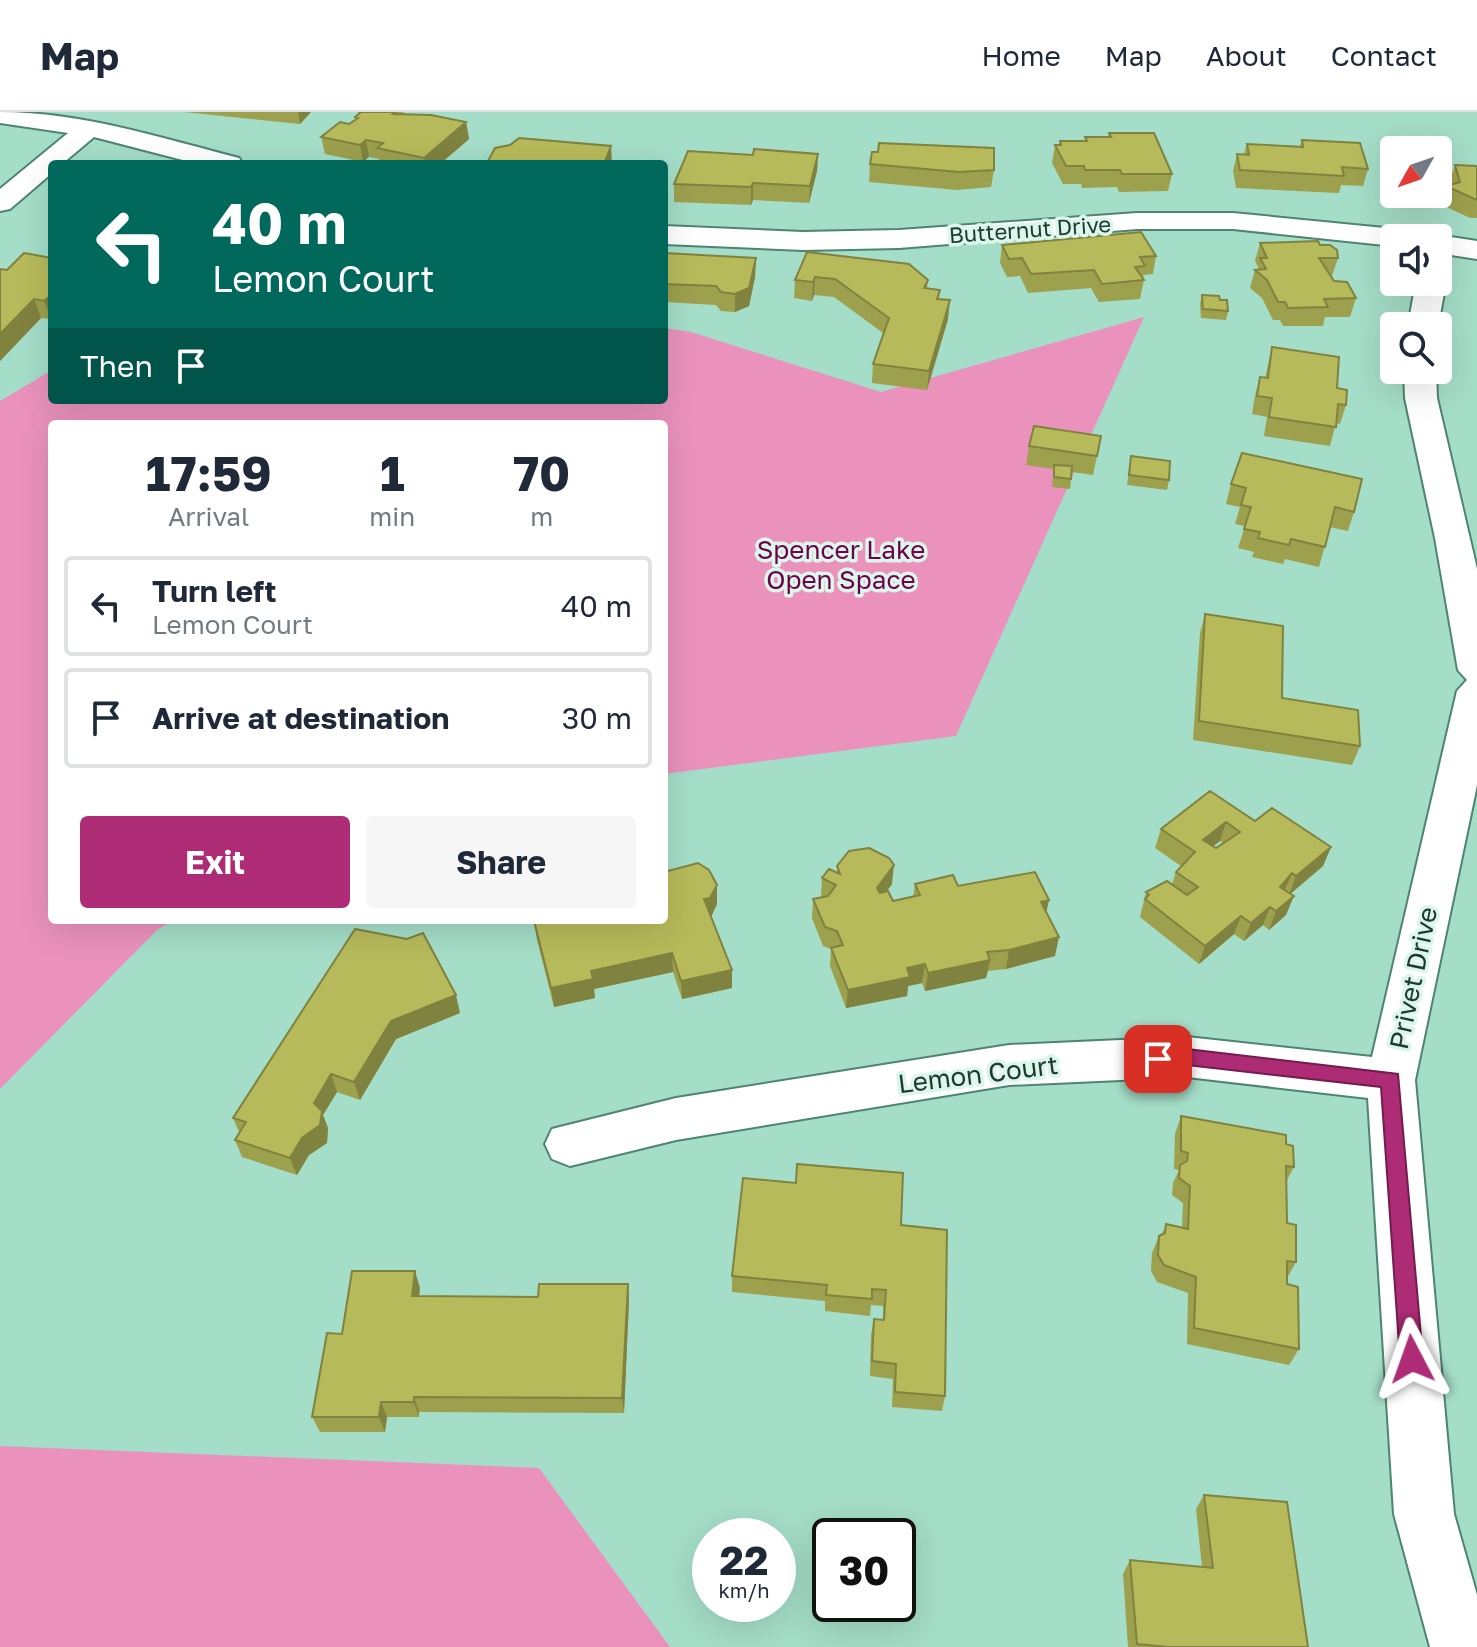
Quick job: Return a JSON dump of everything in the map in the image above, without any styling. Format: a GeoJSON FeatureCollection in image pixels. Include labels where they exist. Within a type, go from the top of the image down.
{"type":"FeatureCollection","features":[{"type":"Feature","properties":{"kind":"street"},"geometry":{"type":"LineString","coordinates":[[0,115],[89,128],[214,160]]}},
{"type":"Feature","properties":{"kind":"street"},"geometry":{"type":"LineString","coordinates":[[51,160],[89,128]]}},
{"type":"Feature","properties":{"kind":"street"},"geometry":{"type":"LineString","coordinates":[[0,203],[48,163]]}},
{"type":"Feature","properties":{"kind":"street","name":"Butternut Drive"},"geometry":{"type":"LineString","coordinates":[[668,235],[803,241],[883,239],[1137,221],[1233,221],[1380,236]]}},
{"type":"Feature","properties":{"kind":"street"},"geometry":{"type":"LineString","coordinates":[[1452,246],[1477,250]]}},
{"type":"Feature","properties":{"kind":"street"},"geometry":{"type":"LineString","coordinates":[[1420,384],[1421,398],[1465,538],[1477,670]]}},
{"type":"Feature","properties":{"kind":"street","name":"Privet Drive"},"geometry":{"type":"LineString","coordinates":[[1461,1647],[1424,1514],[1391,1080],[1477,691]]}},
{"type":"Feature","properties":{"kind":"street","name":"Lemon Court"},"geometry":{"type":"LineString","coordinates":[[570,1144],[676,1119],[1009,1065],[1187,1057],[1391,1080]]}},
{"type":"Feature","properties":{"kind":"green space","name":"Spencer Lake Open Space"},"geometry":{"type":"Polygon","coordinates":[[[1144,317],[956,736],[668,773],[668,420],[48,420],[48,924],[168,924],[157,930],[0,1089],[0,401],[48,372],[48,404],[668,404],[668,329],[691,332],[881,392],[1144,317]]]}},
{"type":"Feature","properties":{"kind":"green space"},"geometry":{"type":"Polygon","coordinates":[[[0,1446],[539,1468],[670,1647],[0,1647],[0,1446]]]}},
{"type":"Feature","properties":{"kind":"building"},"geometry":{"type":"Polygon","coordinates":[[[361,112],[431,115],[466,122],[424,158],[377,148],[383,143],[366,140],[360,145],[321,137],[340,122],[349,124],[361,112]]]}},
{"type":"Feature","properties":{"kind":"building"},"geometry":{"type":"Polygon","coordinates":[[[1109,133],[1154,133],[1172,174],[1122,174],[1120,170],[1085,170],[1084,166],[1066,166],[1055,145],[1061,145],[1060,141],[1087,141],[1085,137],[1111,137],[1109,133]]]}},
{"type":"Feature","properties":{"kind":"building"},"geometry":{"type":"Polygon","coordinates":[[[519,138],[611,146],[606,160],[489,160],[495,148],[510,145],[519,138]]]}},
{"type":"Feature","properties":{"kind":"building"},"geometry":{"type":"Polygon","coordinates":[[[1302,140],[1360,143],[1368,169],[1342,167],[1344,176],[1240,170],[1237,154],[1249,155],[1247,144],[1303,147],[1302,140]]]}},
{"type":"Feature","properties":{"kind":"building"},"geometry":{"type":"Polygon","coordinates":[[[879,143],[994,148],[994,170],[959,172],[870,164],[872,152],[878,152],[879,143]]]}},
{"type":"Feature","properties":{"kind":"building"},"geometry":{"type":"Polygon","coordinates":[[[754,149],[818,154],[810,186],[674,184],[688,151],[753,155],[754,149]]]}},
{"type":"Feature","properties":{"kind":"building"},"geometry":{"type":"Polygon","coordinates":[[[1455,165],[1477,166],[1477,200],[1452,189],[1452,184],[1460,182],[1455,165]]]}},
{"type":"Feature","properties":{"kind":"building"},"geometry":{"type":"Polygon","coordinates":[[[1141,232],[1156,256],[1140,257],[1145,266],[1135,267],[1144,280],[1102,284],[1094,270],[1031,274],[1022,258],[1009,259],[1002,245],[1141,232]]]}},
{"type":"Feature","properties":{"kind":"building"},"geometry":{"type":"Polygon","coordinates":[[[1318,241],[1320,245],[1330,245],[1337,250],[1338,258],[1319,258],[1334,281],[1347,282],[1356,298],[1324,299],[1328,307],[1288,308],[1285,302],[1278,302],[1267,280],[1255,270],[1266,269],[1260,258],[1267,258],[1260,243],[1318,241]]]}},
{"type":"Feature","properties":{"kind":"building"},"geometry":{"type":"Polygon","coordinates":[[[807,252],[909,264],[928,280],[924,288],[940,290],[937,299],[950,300],[929,371],[873,364],[889,318],[835,279],[815,277],[813,282],[795,280],[807,252]]]}},
{"type":"Feature","properties":{"kind":"building"},"geometry":{"type":"Polygon","coordinates":[[[24,253],[48,257],[48,298],[44,301],[34,299],[0,334],[0,269],[7,270],[24,253]]]}},
{"type":"Feature","properties":{"kind":"building"},"geometry":{"type":"Polygon","coordinates":[[[668,253],[756,258],[749,288],[735,294],[721,292],[716,286],[668,284],[668,253]]]}},
{"type":"Feature","properties":{"kind":"building"},"geometry":{"type":"Polygon","coordinates":[[[1202,295],[1227,300],[1228,311],[1203,309],[1202,295]]]}},
{"type":"Feature","properties":{"kind":"building"},"geometry":{"type":"Polygon","coordinates":[[[1272,347],[1339,357],[1337,388],[1347,390],[1346,405],[1338,404],[1336,427],[1269,417],[1272,398],[1257,396],[1260,377],[1268,378],[1272,347]]]}},
{"type":"Feature","properties":{"kind":"building"},"geometry":{"type":"Polygon","coordinates":[[[1034,426],[1101,436],[1097,456],[1029,446],[1034,426]]]}},
{"type":"Feature","properties":{"kind":"building"},"geometry":{"type":"Polygon","coordinates":[[[1242,453],[1362,479],[1354,512],[1335,507],[1325,547],[1291,539],[1289,545],[1258,538],[1260,532],[1244,529],[1251,507],[1241,505],[1246,488],[1231,484],[1242,453]]]}},
{"type":"Feature","properties":{"kind":"building"},"geometry":{"type":"Polygon","coordinates":[[[1131,456],[1170,461],[1169,480],[1129,475],[1131,456]]]}},
{"type":"Feature","properties":{"kind":"building"},"geometry":{"type":"Polygon","coordinates":[[[1054,465],[1072,466],[1071,479],[1054,477],[1054,465]]]}},
{"type":"Feature","properties":{"kind":"building"},"geometry":{"type":"Polygon","coordinates":[[[1205,614],[1283,626],[1282,698],[1358,710],[1360,746],[1199,721],[1205,614]]]}},
{"type":"Feature","properties":{"kind":"building"},"geometry":{"type":"Polygon","coordinates":[[[1210,791],[1255,821],[1272,808],[1331,847],[1296,876],[1292,873],[1280,887],[1294,896],[1276,911],[1270,907],[1251,923],[1241,916],[1205,946],[1145,899],[1149,895],[1146,892],[1167,881],[1187,895],[1198,887],[1176,872],[1195,852],[1161,829],[1210,791]],[[1226,822],[1203,840],[1216,848],[1240,832],[1226,822]]]}},
{"type":"Feature","properties":{"kind":"building"},"geometry":{"type":"Polygon","coordinates":[[[869,848],[889,858],[894,865],[877,888],[880,893],[888,891],[893,901],[920,895],[915,884],[953,875],[958,886],[1035,872],[1049,900],[1041,902],[1059,937],[1009,950],[987,952],[990,960],[928,973],[925,964],[907,968],[910,977],[848,990],[831,948],[843,945],[837,931],[825,927],[813,899],[828,896],[836,885],[822,878],[829,869],[840,874],[837,866],[849,851],[869,848]]]}},
{"type":"Feature","properties":{"kind":"building"},"geometry":{"type":"Polygon","coordinates":[[[698,863],[709,870],[717,885],[710,898],[704,899],[732,970],[681,981],[672,953],[591,971],[593,979],[551,988],[535,924],[668,924],[668,871],[698,863]]]}},
{"type":"Feature","properties":{"kind":"building"},"geometry":{"type":"Polygon","coordinates":[[[355,929],[407,939],[423,933],[456,995],[391,1021],[354,1082],[331,1074],[314,1103],[322,1111],[320,1125],[302,1138],[290,1158],[235,1140],[246,1122],[233,1118],[355,929]]]}},
{"type":"Feature","properties":{"kind":"building"},"geometry":{"type":"Polygon","coordinates":[[[1181,1116],[1286,1135],[1286,1144],[1293,1146],[1294,1167],[1286,1166],[1287,1223],[1296,1225],[1296,1262],[1287,1261],[1287,1284],[1298,1287],[1299,1349],[1194,1328],[1196,1277],[1164,1265],[1158,1255],[1159,1236],[1165,1233],[1166,1224],[1188,1229],[1190,1186],[1179,1178],[1180,1165],[1187,1161],[1188,1153],[1181,1151],[1181,1116]]]}},
{"type":"Feature","properties":{"kind":"building"},"geometry":{"type":"Polygon","coordinates":[[[797,1164],[903,1173],[901,1225],[947,1230],[945,1396],[895,1392],[896,1364],[872,1361],[874,1319],[884,1320],[886,1290],[872,1289],[872,1299],[826,1295],[827,1285],[732,1276],[743,1178],[796,1183],[797,1164]]]}},
{"type":"Feature","properties":{"kind":"building"},"geometry":{"type":"Polygon","coordinates":[[[352,1271],[415,1271],[412,1296],[538,1297],[539,1284],[628,1284],[622,1398],[414,1397],[414,1402],[381,1402],[379,1417],[312,1417],[327,1333],[342,1334],[352,1271]]]}},
{"type":"Feature","properties":{"kind":"building"},"geometry":{"type":"Polygon","coordinates":[[[1204,1495],[1287,1502],[1308,1647],[1168,1647],[1137,1644],[1130,1560],[1213,1568],[1204,1495]]]}},
{"type":"Feature","properties":{"kind":"route"},"geometry":{"type":"LineString","coordinates":[[1158,1059],[1187,1057],[1391,1080],[1412,1359]]}}]}
